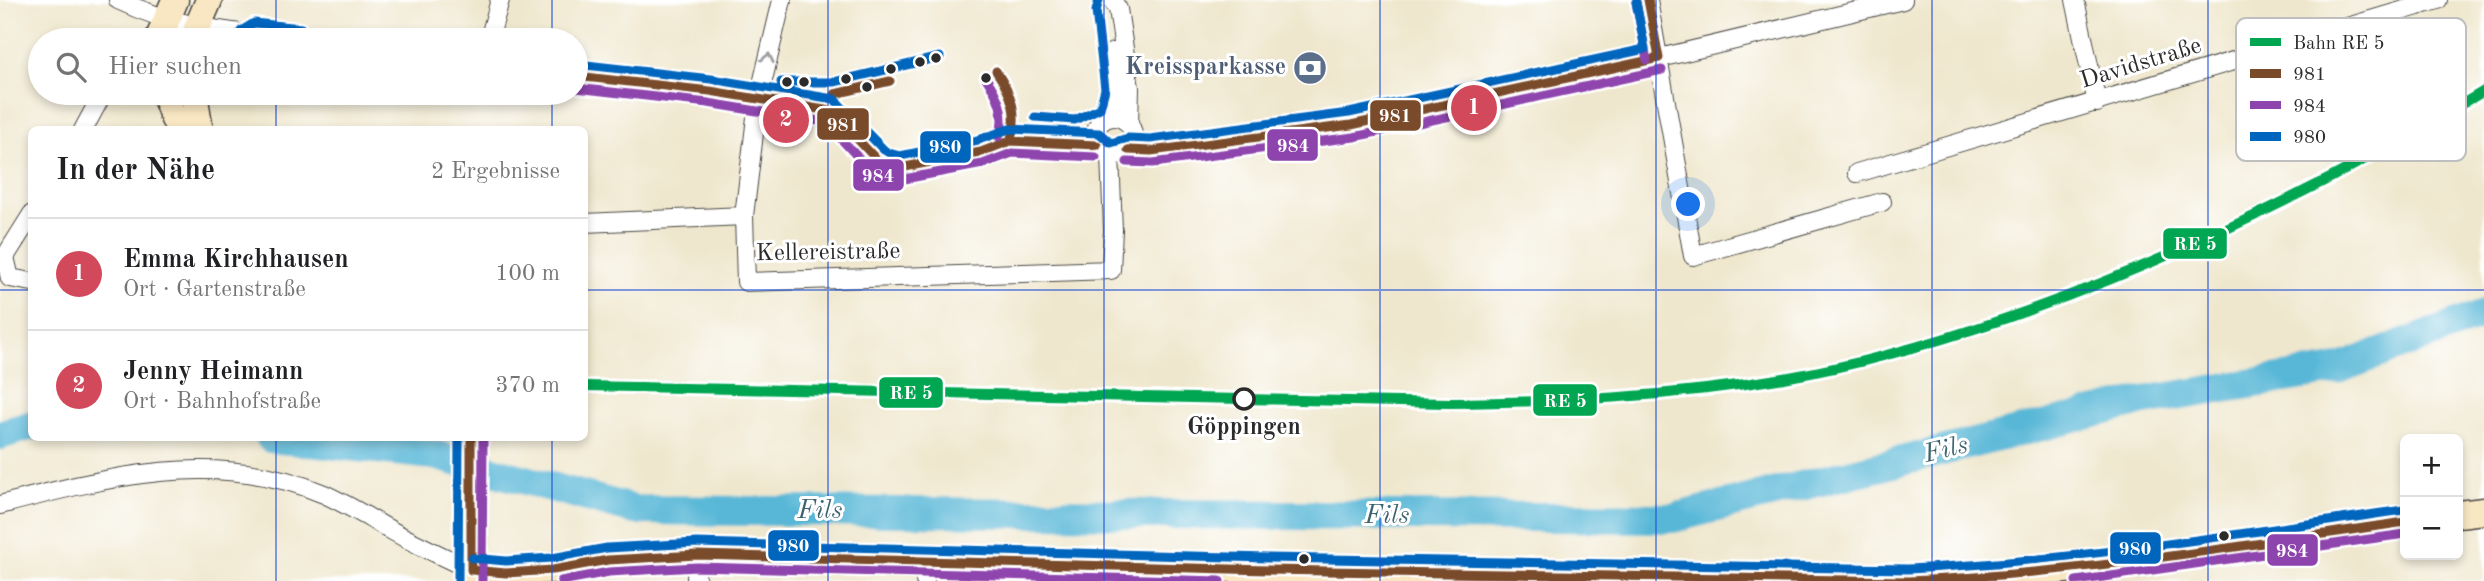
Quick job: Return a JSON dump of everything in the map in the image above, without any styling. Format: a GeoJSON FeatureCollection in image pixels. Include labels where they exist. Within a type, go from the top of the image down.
{"type":"FeatureCollection","features":[{"type":"Feature","properties":{"kind":"main road"},"geometry":{"type":"LineString","coordinates":[[199,28],[209,0]]}},
{"type":"Feature","properties":{"kind":"main road"},"geometry":{"type":"LineString","coordinates":[[168,105],[179,126]]}},
{"type":"Feature","properties":{"kind":"main road"},"geometry":{"type":"LineString","coordinates":[[197,105],[200,126]]}},
{"type":"Feature","properties":{"kind":"main road"},"geometry":{"type":"LineString","coordinates":[[471,441],[471,576],[552,570],[608,560],[696,568],[1858,581],[1985,579],[2099,573],[2400,523]]}},
{"type":"Feature","properties":{"kind":"main road"},"geometry":{"type":"LineString","coordinates":[[2463,513],[2484,510]]}},
{"type":"Feature","properties":{"kind":"street"},"geometry":{"type":"LineString","coordinates":[[118,0],[184,28]]}},
{"type":"Feature","properties":{"kind":"street"},"geometry":{"type":"LineString","coordinates":[[492,28],[500,0]]}},
{"type":"Feature","properties":{"kind":"street","name":"Kellereistraße"},"geometry":{"type":"LineString","coordinates":[[782,0],[758,101],[744,216],[746,282],[1111,270],[1113,230],[1103,150]]}},
{"type":"Feature","properties":{"kind":"street"},"geometry":{"type":"LineString","coordinates":[[1110,117],[1117,89],[1108,10],[1112,0]]}},
{"type":"Feature","properties":{"kind":"street"},"geometry":{"type":"LineString","coordinates":[[1112,0],[1118,9],[1130,88],[1129,124],[1133,135],[1128,150]]}},
{"type":"Feature","properties":{"kind":"street"},"geometry":{"type":"LineString","coordinates":[[1648,0],[1693,257],[1882,202]]}},
{"type":"Feature","properties":{"kind":"street"},"geometry":{"type":"LineString","coordinates":[[588,77],[710,91],[831,111],[876,159],[884,165],[900,168],[981,152],[1010,141],[1103,150],[1116,156],[1128,150],[1151,151],[1351,125],[1584,76],[1903,0]]}},
{"type":"Feature","properties":{"kind":"street"},"geometry":{"type":"LineString","coordinates":[[2075,0],[2097,103]]}},
{"type":"Feature","properties":{"kind":"street","name":"Davidstraße"},"geometry":{"type":"LineString","coordinates":[[2378,18],[2438,0]]}},
{"type":"Feature","properties":{"kind":"street","name":"Davidstraße"},"geometry":{"type":"LineString","coordinates":[[1857,173],[2236,61]]}},
{"type":"Feature","properties":{"kind":"street"},"geometry":{"type":"LineString","coordinates":[[85,126],[97,105]]}},
{"type":"Feature","properties":{"kind":"street"},"geometry":{"type":"LineString","coordinates":[[1103,150],[1094,134],[1099,123],[1110,117],[1121,118],[1129,124]]}},
{"type":"Feature","properties":{"kind":"street"},"geometry":{"type":"LineString","coordinates":[[588,222],[744,216]]}},
{"type":"Feature","properties":{"kind":"street"},"geometry":{"type":"LineString","coordinates":[[28,220],[5,257],[10,278],[28,281]]}},
{"type":"Feature","properties":{"kind":"street"},"geometry":{"type":"LineString","coordinates":[[0,505],[93,481],[138,474],[178,469],[240,471],[264,475],[323,494],[471,576]]}},
{"type":"Feature","properties":{"kind":"waterway","name":"Fils"},"geometry":{"type":"LineString","coordinates":[[300,441],[434,455],[635,510],[1673,518],[2138,402],[2335,370],[2484,314]]}},
{"type":"Feature","properties":{"kind":"waterway","name":"Fils"},"geometry":{"type":"LineString","coordinates":[[0,435],[28,426]]}},
{"type":"Feature","properties":{"kind":"transit line","name":"980"},"geometry":{"type":"LineString","coordinates":[[1035,117],[1075,120],[1100,108],[1105,89],[1096,11],[1099,0]]}},
{"type":"Feature","properties":{"kind":"transit line","name":"981"},"geometry":{"type":"LineString","coordinates":[[1648,0],[1659,58]]}},
{"type":"Feature","properties":{"kind":"transit line","name":"984"},"geometry":{"type":"LineString","coordinates":[[1636,2],[1647,60]]}},
{"type":"Feature","properties":{"kind":"transit line","name":"980"},"geometry":{"type":"LineString","coordinates":[[588,65],[711,79],[834,99],[884,150],[900,156],[978,140],[1009,129],[1099,133],[1111,143],[1128,138],[1150,139],[1349,113],[1645,49],[1636,2]]}},
{"type":"Feature","properties":{"kind":"transit line","name":"980"},"geometry":{"type":"LineString","coordinates":[[246,28],[254,23],[301,28]]}},
{"type":"Feature","properties":{"kind":"transit line","name":"980"},"geometry":{"type":"LineString","coordinates":[[781,82],[834,82],[940,57]]}},
{"type":"Feature","properties":{"kind":"transit line","name":"981"},"geometry":{"type":"LineString","coordinates":[[1128,150],[1151,151],[1351,125],[1659,58]]}},
{"type":"Feature","properties":{"kind":"transit line","name":"984"},"geometry":{"type":"LineString","coordinates":[[1127,162],[1153,163],[1354,137],[1662,70]]}},
{"type":"Feature","properties":{"kind":"transit line","name":"981"},"geometry":{"type":"LineString","coordinates":[[996,71],[1006,88],[1014,113],[1010,141]]}},
{"type":"Feature","properties":{"kind":"transit line","name":"981"},"geometry":{"type":"LineString","coordinates":[[588,77],[710,91],[831,111],[876,159],[884,165],[900,168],[981,152],[1010,141],[1097,145]]}},
{"type":"Feature","properties":{"kind":"transit line","name":"984"},"geometry":{"type":"LineString","coordinates":[[986,78],[1002,113],[999,137]]}},
{"type":"Feature","properties":{"kind":"transit line","name":"981"},"geometry":{"type":"LineString","coordinates":[[835,94],[890,81]]}},
{"type":"Feature","properties":{"kind":"transit line","name":"984"},"geometry":{"type":"LineString","coordinates":[[588,89],[708,103],[825,122],[869,169],[880,176],[899,180],[983,164],[1012,153],[1096,157]]}},
{"type":"Feature","properties":{"kind":"transit line"},"geometry":{"type":"LineString","coordinates":[[2466,102],[2484,91]]}},
{"type":"Feature","properties":{"kind":"transit line"},"geometry":{"type":"LineString","coordinates":[[588,386],[1449,403],[1616,397],[1700,390],[1784,378],[1868,360],[2007,318],[2192,245],[2362,161]]}},
{"type":"Feature","properties":{"kind":"transit line","name":"980"},"geometry":{"type":"LineString","coordinates":[[458,581],[459,441]]}},
{"type":"Feature","properties":{"kind":"transit line","name":"981"},"geometry":{"type":"LineString","coordinates":[[471,441],[471,570]]}},
{"type":"Feature","properties":{"kind":"transit line","name":"984"},"geometry":{"type":"LineString","coordinates":[[482,581],[483,441]]}},
{"type":"Feature","properties":{"kind":"transit line","name":"980"},"geometry":{"type":"LineString","coordinates":[[472,558],[506,561],[552,558],[607,548],[697,543],[1268,558],[1908,569],[2095,553],[2400,510]]}},
{"type":"Feature","properties":{"kind":"transit line","name":"981"},"geometry":{"type":"LineString","coordinates":[[471,570],[506,573],[553,570],[608,560],[697,555],[1268,570],[1908,581],[2095,566],[2400,523]]}},
{"type":"Feature","properties":{"kind":"transit line","name":"984"},"geometry":{"type":"LineString","coordinates":[[2076,581],[2400,535]]}},
{"type":"Feature","properties":{"kind":"transit line","name":"984"},"geometry":{"type":"LineString","coordinates":[[561,581],[609,572],[697,567],[1220,581]]}},
{"type":"Feature","properties":{"kind":"place","name":"Kreissparkasse"},"geometry":{"type":"Point","coordinates":[1310,68]}},
{"type":"Feature","properties":{"kind":"place","name":"Emma Kirchhausen"},"geometry":{"type":"Point","coordinates":[1474,108]}},
{"type":"Feature","properties":{"kind":"place","name":"Jenny Heimann"},"geometry":{"type":"Point","coordinates":[786,120]}},
{"type":"Feature","properties":{"kind":"place","name":"Göppingen"},"geometry":{"type":"Point","coordinates":[1244,399]}}]}
